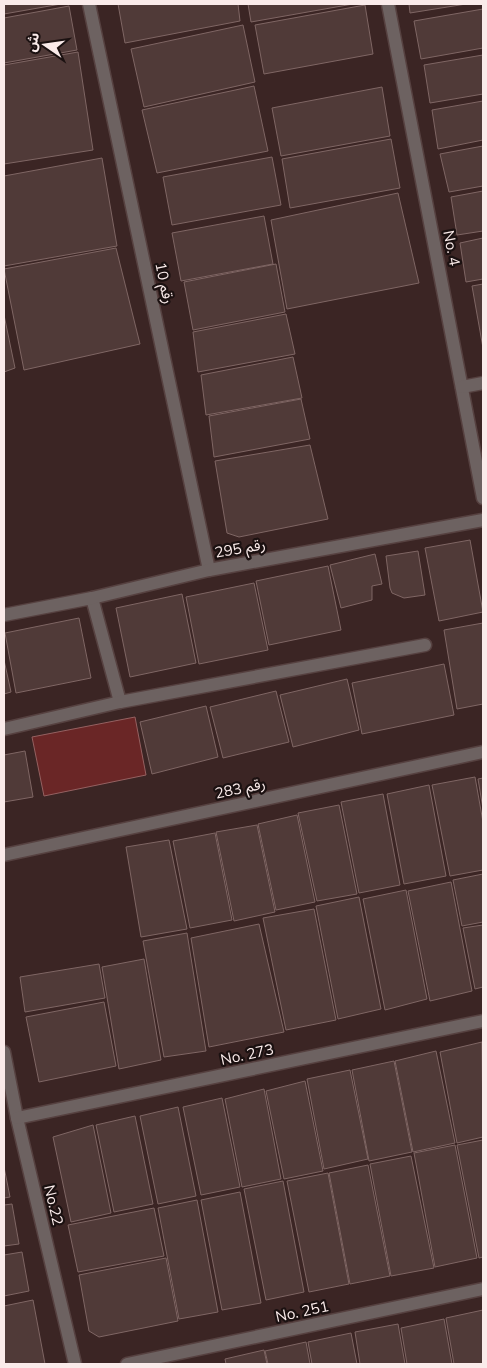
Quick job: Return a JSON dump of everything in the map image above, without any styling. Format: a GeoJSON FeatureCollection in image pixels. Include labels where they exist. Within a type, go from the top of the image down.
{"type":"FeatureCollection","features":[{"type":"Feature","properties":{"kind":"street","name":"رقم 10"},"geometry":{"type":"LineString","coordinates":[[89,4],[209,570]]}},
{"type":"Feature","properties":{"kind":"street","name":"No. 4"},"geometry":{"type":"LineString","coordinates":[[388,4],[483,498]]}},
{"type":"Feature","properties":{"kind":"street"},"geometry":{"type":"LineString","coordinates":[[462,387],[483,383]]}},
{"type":"Feature","properties":{"kind":"street","name":"رقم 295"},"geometry":{"type":"LineString","coordinates":[[4,615],[92,598],[209,570],[483,520]]}},
{"type":"Feature","properties":{"kind":"street"},"geometry":{"type":"LineString","coordinates":[[92,598],[120,702]]}},
{"type":"Feature","properties":{"kind":"street"},"geometry":{"type":"LineString","coordinates":[[4,729],[120,702],[425,645]]}},
{"type":"Feature","properties":{"kind":"street","name":"رقم 283"},"geometry":{"type":"LineString","coordinates":[[4,855],[483,752]]}},
{"type":"Feature","properties":{"kind":"street","name":"No. 273"},"geometry":{"type":"LineString","coordinates":[[17,1118],[483,1021]]}},
{"type":"Feature","properties":{"kind":"street","name":"No.22"},"geometry":{"type":"LineString","coordinates":[[4,1052],[17,1118],[75,1364]]}},
{"type":"Feature","properties":{"kind":"street","name":"No. 251"},"geometry":{"type":"LineString","coordinates":[[127,1364],[483,1289]]}},
{"type":"Feature","properties":{"kind":"shaded area"},"geometry":{"type":"Polygon","coordinates":[[[135,717],[146,775],[44,796],[32,737],[135,717]]]}},
{"type":"Feature","properties":{"kind":"building"},"geometry":{"type":"Polygon","coordinates":[[[4,4],[61,4],[4,14],[4,4]]]}},
{"type":"Feature","properties":{"kind":"building"},"geometry":{"type":"Polygon","coordinates":[[[118,4],[238,4],[240,21],[125,43],[118,4]]]}},
{"type":"Feature","properties":{"kind":"building"},"geometry":{"type":"Polygon","coordinates":[[[248,4],[353,4],[251,22],[248,4]]]}},
{"type":"Feature","properties":{"kind":"building"},"geometry":{"type":"Polygon","coordinates":[[[409,4],[466,4],[410,13],[409,4]]]}},
{"type":"Feature","properties":{"kind":"building"},"geometry":{"type":"Polygon","coordinates":[[[365,5],[373,54],[264,74],[255,25],[365,5]]]}},
{"type":"Feature","properties":{"kind":"building"},"geometry":{"type":"Polygon","coordinates":[[[69,6],[77,50],[4,63],[4,18],[69,6]]]}},
{"type":"Feature","properties":{"kind":"building"},"geometry":{"type":"Polygon","coordinates":[[[483,9],[483,48],[421,59],[414,21],[483,9]]]}},
{"type":"Feature","properties":{"kind":"building"},"geometry":{"type":"Polygon","coordinates":[[[243,25],[255,82],[144,107],[131,49],[243,25]]]}},
{"type":"Feature","properties":{"kind":"building"},"geometry":{"type":"Polygon","coordinates":[[[78,52],[93,150],[4,164],[4,65],[78,52]]]}},
{"type":"Feature","properties":{"kind":"building"},"geometry":{"type":"Polygon","coordinates":[[[483,55],[483,94],[430,103],[424,65],[483,55]]]}},
{"type":"Feature","properties":{"kind":"building"},"geometry":{"type":"Polygon","coordinates":[[[254,86],[268,151],[157,173],[142,110],[254,86]]]}},
{"type":"Feature","properties":{"kind":"building"},"geometry":{"type":"Polygon","coordinates":[[[382,87],[390,136],[281,156],[272,108],[382,87]]]}},
{"type":"Feature","properties":{"kind":"building"},"geometry":{"type":"Polygon","coordinates":[[[483,101],[483,140],[438,149],[432,110],[483,101]]]}},
{"type":"Feature","properties":{"kind":"building"},"geometry":{"type":"Polygon","coordinates":[[[391,139],[400,188],[290,208],[282,159],[391,139]]]}},
{"type":"Feature","properties":{"kind":"building"},"geometry":{"type":"Polygon","coordinates":[[[483,146],[483,186],[449,192],[440,154],[483,146]]]}},
{"type":"Feature","properties":{"kind":"building"},"geometry":{"type":"Polygon","coordinates":[[[272,157],[281,205],[172,225],[163,177],[272,157]]]}},
{"type":"Feature","properties":{"kind":"building"},"geometry":{"type":"Polygon","coordinates":[[[102,158],[117,246],[4,266],[4,176],[102,158]]]}},
{"type":"Feature","properties":{"kind":"building"},"geometry":{"type":"Polygon","coordinates":[[[483,191],[483,231],[457,235],[451,197],[483,191]]]}},
{"type":"Feature","properties":{"kind":"building"},"geometry":{"type":"Polygon","coordinates":[[[398,193],[419,283],[287,309],[271,220],[398,193]]]}},
{"type":"Feature","properties":{"kind":"building"},"geometry":{"type":"Polygon","coordinates":[[[264,216],[273,264],[181,281],[172,233],[264,216]]]}},
{"type":"Feature","properties":{"kind":"building"},"geometry":{"type":"Polygon","coordinates":[[[483,238],[483,279],[466,282],[460,243],[483,238]]]}},
{"type":"Feature","properties":{"kind":"building"},"geometry":{"type":"Polygon","coordinates":[[[116,248],[140,344],[24,370],[4,269],[116,248]]]}},
{"type":"Feature","properties":{"kind":"building"},"geometry":{"type":"Polygon","coordinates":[[[276,264],[285,312],[193,330],[184,282],[276,264]]]}},
{"type":"Feature","properties":{"kind":"building"},"geometry":{"type":"Polygon","coordinates":[[[483,284],[483,348],[472,286],[483,284]]]}},
{"type":"Feature","properties":{"kind":"building"},"geometry":{"type":"Polygon","coordinates":[[[286,314],[295,354],[198,372],[193,332],[286,314]]]}},
{"type":"Feature","properties":{"kind":"building"},"geometry":{"type":"Polygon","coordinates":[[[4,315],[15,368],[4,372],[4,315]]]}},
{"type":"Feature","properties":{"kind":"building"},"geometry":{"type":"Polygon","coordinates":[[[293,357],[302,398],[206,415],[201,375],[293,357]]]}},
{"type":"Feature","properties":{"kind":"building"},"geometry":{"type":"Polygon","coordinates":[[[301,399],[310,439],[214,457],[209,416],[301,399]]]}},
{"type":"Feature","properties":{"kind":"building"},"geometry":{"type":"Polygon","coordinates":[[[310,445],[328,519],[239,537],[227,533],[215,461],[310,445]]]}},
{"type":"Feature","properties":{"kind":"building"},"geometry":{"type":"Polygon","coordinates":[[[470,540],[483,612],[439,621],[425,548],[470,540]]]}},
{"type":"Feature","properties":{"kind":"building"},"geometry":{"type":"Polygon","coordinates":[[[418,551],[425,595],[404,598],[392,593],[386,556],[418,551]]]}},
{"type":"Feature","properties":{"kind":"building"},"geometry":{"type":"Polygon","coordinates":[[[375,554],[382,584],[372,586],[372,600],[341,608],[330,565],[375,554]]]}},
{"type":"Feature","properties":{"kind":"building"},"geometry":{"type":"Polygon","coordinates":[[[328,566],[341,630],[269,645],[256,581],[328,566]]]}},
{"type":"Feature","properties":{"kind":"building"},"geometry":{"type":"Polygon","coordinates":[[[254,583],[268,650],[199,664],[186,597],[254,583]]]}},
{"type":"Feature","properties":{"kind":"building"},"geometry":{"type":"Polygon","coordinates":[[[182,594],[196,663],[130,677],[116,608],[182,594]]]}},
{"type":"Feature","properties":{"kind":"building"},"geometry":{"type":"Polygon","coordinates":[[[79,618],[91,678],[16,693],[5,633],[79,618]]]}},
{"type":"Feature","properties":{"kind":"building"},"geometry":{"type":"Polygon","coordinates":[[[483,623],[483,704],[457,709],[444,630],[483,623]]]}},
{"type":"Feature","properties":{"kind":"building"},"geometry":{"type":"Polygon","coordinates":[[[4,660],[11,692],[4,694],[4,660]]]}},
{"type":"Feature","properties":{"kind":"building"},"geometry":{"type":"Polygon","coordinates":[[[444,664],[454,715],[362,734],[352,683],[444,664]]]}},
{"type":"Feature","properties":{"kind":"building"},"geometry":{"type":"Polygon","coordinates":[[[347,679],[359,730],[293,747],[280,695],[347,679]]]}},
{"type":"Feature","properties":{"kind":"building"},"geometry":{"type":"Polygon","coordinates":[[[276,691],[289,742],[223,758],[210,707],[276,691]]]}},
{"type":"Feature","properties":{"kind":"building"},"geometry":{"type":"Polygon","coordinates":[[[206,706],[218,757],[152,774],[140,722],[206,706]]]}},
{"type":"Feature","properties":{"kind":"building"},"geometry":{"type":"Polygon","coordinates":[[[25,751],[33,797],[4,802],[4,755],[25,751]]]}},
{"type":"Feature","properties":{"kind":"building"},"geometry":{"type":"Polygon","coordinates":[[[475,777],[483,822],[483,870],[450,876],[432,785],[475,777]]]}},
{"type":"Feature","properties":{"kind":"building"},"geometry":{"type":"Polygon","coordinates":[[[483,778],[483,809],[478,779],[483,778]]]}},
{"type":"Feature","properties":{"kind":"building"},"geometry":{"type":"Polygon","coordinates":[[[429,785],[446,876],[404,884],[387,794],[429,785]]]}},
{"type":"Feature","properties":{"kind":"building"},"geometry":{"type":"Polygon","coordinates":[[[383,794],[400,885],[359,893],[341,802],[383,794]]]}},
{"type":"Feature","properties":{"kind":"building"},"geometry":{"type":"Polygon","coordinates":[[[339,805],[357,894],[317,901],[298,813],[339,805]]]}},
{"type":"Feature","properties":{"kind":"building"},"geometry":{"type":"Polygon","coordinates":[[[297,815],[315,902],[276,910],[258,824],[297,815]]]}},
{"type":"Feature","properties":{"kind":"building"},"geometry":{"type":"Polygon","coordinates":[[[257,825],[275,912],[234,921],[216,832],[257,825]]]}},
{"type":"Feature","properties":{"kind":"building"},"geometry":{"type":"Polygon","coordinates":[[[215,833],[232,920],[190,928],[173,841],[215,833]]]}},
{"type":"Feature","properties":{"kind":"building"},"geometry":{"type":"Polygon","coordinates":[[[169,840],[187,929],[141,937],[126,847],[169,840]]]}},
{"type":"Feature","properties":{"kind":"building"},"geometry":{"type":"Polygon","coordinates":[[[483,874],[483,922],[462,926],[453,880],[483,874]]]}},
{"type":"Feature","properties":{"kind":"building"},"geometry":{"type":"Polygon","coordinates":[[[451,882],[472,991],[430,1001],[408,891],[451,882]]]}},
{"type":"Feature","properties":{"kind":"building"},"geometry":{"type":"Polygon","coordinates":[[[406,890],[427,999],[385,1010],[363,899],[406,890]]]}},
{"type":"Feature","properties":{"kind":"building"},"geometry":{"type":"Polygon","coordinates":[[[359,897],[381,1009],[338,1019],[316,906],[359,897]]]}},
{"type":"Feature","properties":{"kind":"building"},"geometry":{"type":"Polygon","coordinates":[[[314,909],[336,1020],[286,1030],[263,918],[314,909]]]}},
{"type":"Feature","properties":{"kind":"building"},"geometry":{"type":"Polygon","coordinates":[[[259,924],[284,1032],[209,1047],[191,938],[259,924]]]}},
{"type":"Feature","properties":{"kind":"building"},"geometry":{"type":"Polygon","coordinates":[[[483,925],[483,987],[475,989],[463,928],[483,925]]]}},
{"type":"Feature","properties":{"kind":"building"},"geometry":{"type":"Polygon","coordinates":[[[187,933],[206,1051],[164,1057],[143,941],[187,933]]]}},
{"type":"Feature","properties":{"kind":"building"},"geometry":{"type":"Polygon","coordinates":[[[144,959],[161,1060],[119,1069],[102,967],[144,959]]]}},
{"type":"Feature","properties":{"kind":"building"},"geometry":{"type":"Polygon","coordinates":[[[99,964],[105,998],[25,1012],[20,977],[99,964]]]}},
{"type":"Feature","properties":{"kind":"building"},"geometry":{"type":"Polygon","coordinates":[[[104,1002],[116,1066],[39,1082],[26,1017],[104,1002]]]}},
{"type":"Feature","properties":{"kind":"building"},"geometry":{"type":"Polygon","coordinates":[[[482,1042],[483,1137],[457,1143],[440,1052],[482,1042]]]}},
{"type":"Feature","properties":{"kind":"building"},"geometry":{"type":"Polygon","coordinates":[[[436,1051],[455,1143],[413,1152],[395,1061],[436,1051]]]}},
{"type":"Feature","properties":{"kind":"building"},"geometry":{"type":"Polygon","coordinates":[[[394,1061],[412,1152],[369,1161],[352,1070],[394,1061]]]}},
{"type":"Feature","properties":{"kind":"building"},"geometry":{"type":"Polygon","coordinates":[[[350,1070],[368,1159],[324,1169],[307,1079],[350,1070]]]}},
{"type":"Feature","properties":{"kind":"building"},"geometry":{"type":"Polygon","coordinates":[[[305,1081],[323,1171],[284,1179],[266,1091],[305,1081]]]}},
{"type":"Feature","properties":{"kind":"building"},"geometry":{"type":"Polygon","coordinates":[[[264,1089],[281,1179],[242,1187],[225,1099],[264,1089]]]}},
{"type":"Feature","properties":{"kind":"building"},"geometry":{"type":"Polygon","coordinates":[[[222,1098],[240,1187],[201,1195],[183,1107],[222,1098]]]}},
{"type":"Feature","properties":{"kind":"building"},"geometry":{"type":"Polygon","coordinates":[[[178,1107],[196,1196],[158,1204],[140,1116],[178,1107]]]}},
{"type":"Feature","properties":{"kind":"building"},"geometry":{"type":"Polygon","coordinates":[[[135,1116],[153,1204],[114,1212],[96,1125],[135,1116]]]}},
{"type":"Feature","properties":{"kind":"building"},"geometry":{"type":"Polygon","coordinates":[[[93,1125],[111,1213],[71,1222],[53,1137],[93,1125]]]}},
{"type":"Feature","properties":{"kind":"building"},"geometry":{"type":"Polygon","coordinates":[[[483,1140],[483,1257],[479,1258],[457,1145],[483,1140]]]}},
{"type":"Feature","properties":{"kind":"building"},"geometry":{"type":"Polygon","coordinates":[[[455,1145],[477,1258],[435,1267],[414,1153],[455,1145]]]}},
{"type":"Feature","properties":{"kind":"building"},"geometry":{"type":"Polygon","coordinates":[[[411,1156],[434,1268],[391,1276],[370,1164],[411,1156]]]}},
{"type":"Feature","properties":{"kind":"building"},"geometry":{"type":"Polygon","coordinates":[[[368,1165],[390,1276],[350,1284],[329,1173],[368,1165]]]}},
{"type":"Feature","properties":{"kind":"building"},"geometry":{"type":"Polygon","coordinates":[[[4,1167],[10,1197],[4,1198],[4,1167]]]}},
{"type":"Feature","properties":{"kind":"building"},"geometry":{"type":"Polygon","coordinates":[[[328,1173],[349,1284],[309,1292],[287,1181],[328,1173]]]}},
{"type":"Feature","properties":{"kind":"building"},"geometry":{"type":"Polygon","coordinates":[[[283,1181],[304,1292],[266,1300],[244,1189],[283,1181]]]}},
{"type":"Feature","properties":{"kind":"building"},"geometry":{"type":"Polygon","coordinates":[[[240,1192],[261,1303],[222,1310],[201,1200],[240,1192]]]}},
{"type":"Feature","properties":{"kind":"building"},"geometry":{"type":"Polygon","coordinates":[[[197,1200],[218,1312],[179,1319],[158,1208],[197,1200]]]}},
{"type":"Feature","properties":{"kind":"building"},"geometry":{"type":"Polygon","coordinates":[[[12,1204],[19,1244],[4,1246],[4,1205],[12,1204]]]}},
{"type":"Feature","properties":{"kind":"building"},"geometry":{"type":"Polygon","coordinates":[[[154,1208],[164,1256],[78,1272],[68,1225],[154,1208]]]}},
{"type":"Feature","properties":{"kind":"building"},"geometry":{"type":"Polygon","coordinates":[[[22,1252],[29,1291],[4,1296],[4,1255],[22,1252]]]}},
{"type":"Feature","properties":{"kind":"building"},"geometry":{"type":"Polygon","coordinates":[[[166,1258],[178,1321],[99,1337],[89,1331],[79,1275],[166,1258]]]}},
{"type":"Feature","properties":{"kind":"building"},"geometry":{"type":"Polygon","coordinates":[[[33,1300],[45,1364],[4,1364],[4,1306],[33,1300]]]}},
{"type":"Feature","properties":{"kind":"building"},"geometry":{"type":"Polygon","coordinates":[[[483,1310],[483,1364],[454,1364],[446,1318],[483,1310]]]}},
{"type":"Feature","properties":{"kind":"building"},"geometry":{"type":"Polygon","coordinates":[[[444,1319],[452,1364],[407,1364],[401,1328],[444,1319]]]}},
{"type":"Feature","properties":{"kind":"building"},"geometry":{"type":"Polygon","coordinates":[[[398,1324],[405,1364],[360,1364],[355,1332],[398,1324]]]}},
{"type":"Feature","properties":{"kind":"building"},"geometry":{"type":"Polygon","coordinates":[[[351,1333],[357,1364],[312,1364],[308,1342],[351,1333]]]}},
{"type":"Feature","properties":{"kind":"building"},"geometry":{"type":"Polygon","coordinates":[[[306,1342],[310,1364],[268,1364],[265,1351],[306,1342]]]}},
{"type":"Feature","properties":{"kind":"building"},"geometry":{"type":"Polygon","coordinates":[[[264,1350],[267,1364],[226,1364],[225,1359],[264,1350]]]}}]}
